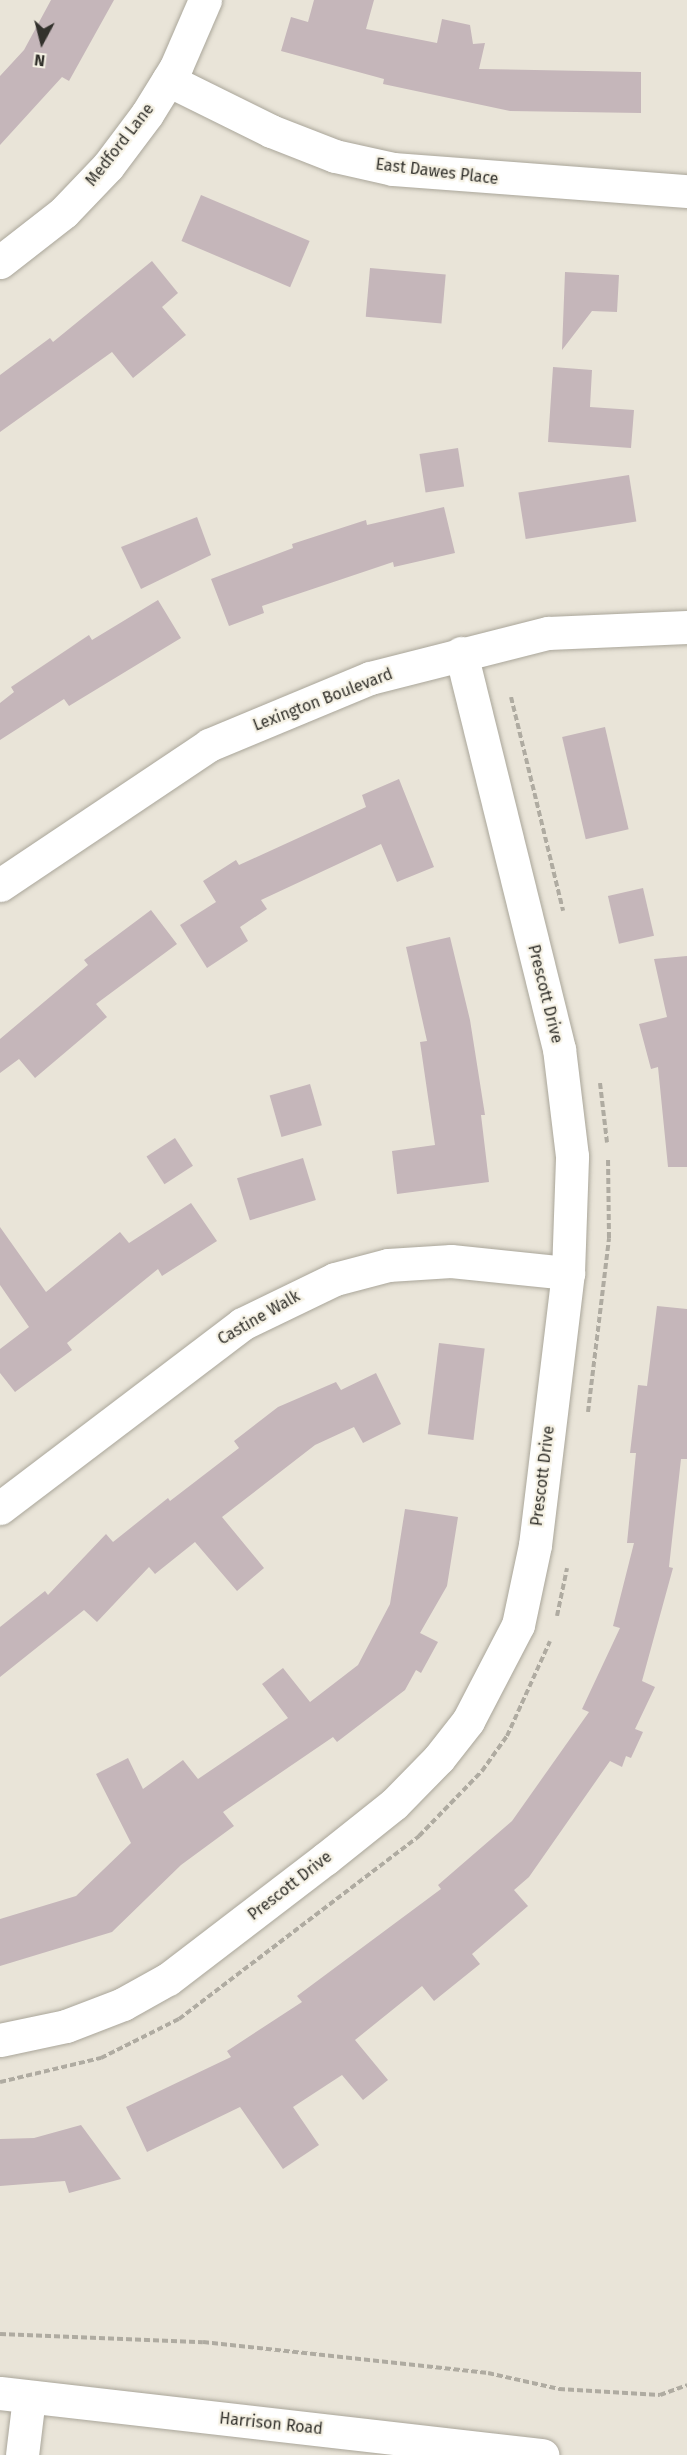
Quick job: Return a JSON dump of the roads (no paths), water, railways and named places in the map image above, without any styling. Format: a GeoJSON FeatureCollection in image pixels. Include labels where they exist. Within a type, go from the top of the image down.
{"type":"FeatureCollection","features":[{"type":"Feature","properties":{"kind":"street","name":"Medford Lane"},"geometry":{"type":"LineString","coordinates":[[0,262],[64,212],[108,166],[147,114],[168,80],[205,0]]}},
{"type":"Feature","properties":{"kind":"street","name":"East Dawes Place"},"geometry":{"type":"LineString","coordinates":[[168,80],[271,131],[335,156],[393,170],[687,191]]}},
{"type":"Feature","properties":{"kind":"street","name":"Lexington Boulevard"},"geometry":{"type":"LineString","coordinates":[[0,885],[209,745],[370,678],[461,653],[548,633],[687,627]]}},
{"type":"Feature","properties":{"kind":"street","name":"Prescott Drive"},"geometry":{"type":"LineString","coordinates":[[0,2040],[66,2026],[123,2004],[168,1979],[394,1804],[468,1721],[519,1625],[535,1545],[568,1273],[572,1156],[559,1049],[461,653]]}},
{"type":"Feature","properties":{"kind":"street","name":"Castine Walk"},"geometry":{"type":"LineString","coordinates":[[0,1508],[242,1324],[335,1279],[388,1265],[451,1261],[568,1273]]}},
{"type":"Feature","properties":{"kind":"street"},"geometry":{"type":"LineString","coordinates":[[15,2395],[22,2455]]}},
{"type":"Feature","properties":{"kind":"street","name":"Harrison Road"},"geometry":{"type":"LineString","coordinates":[[15,2395],[542,2455]]}}]}
